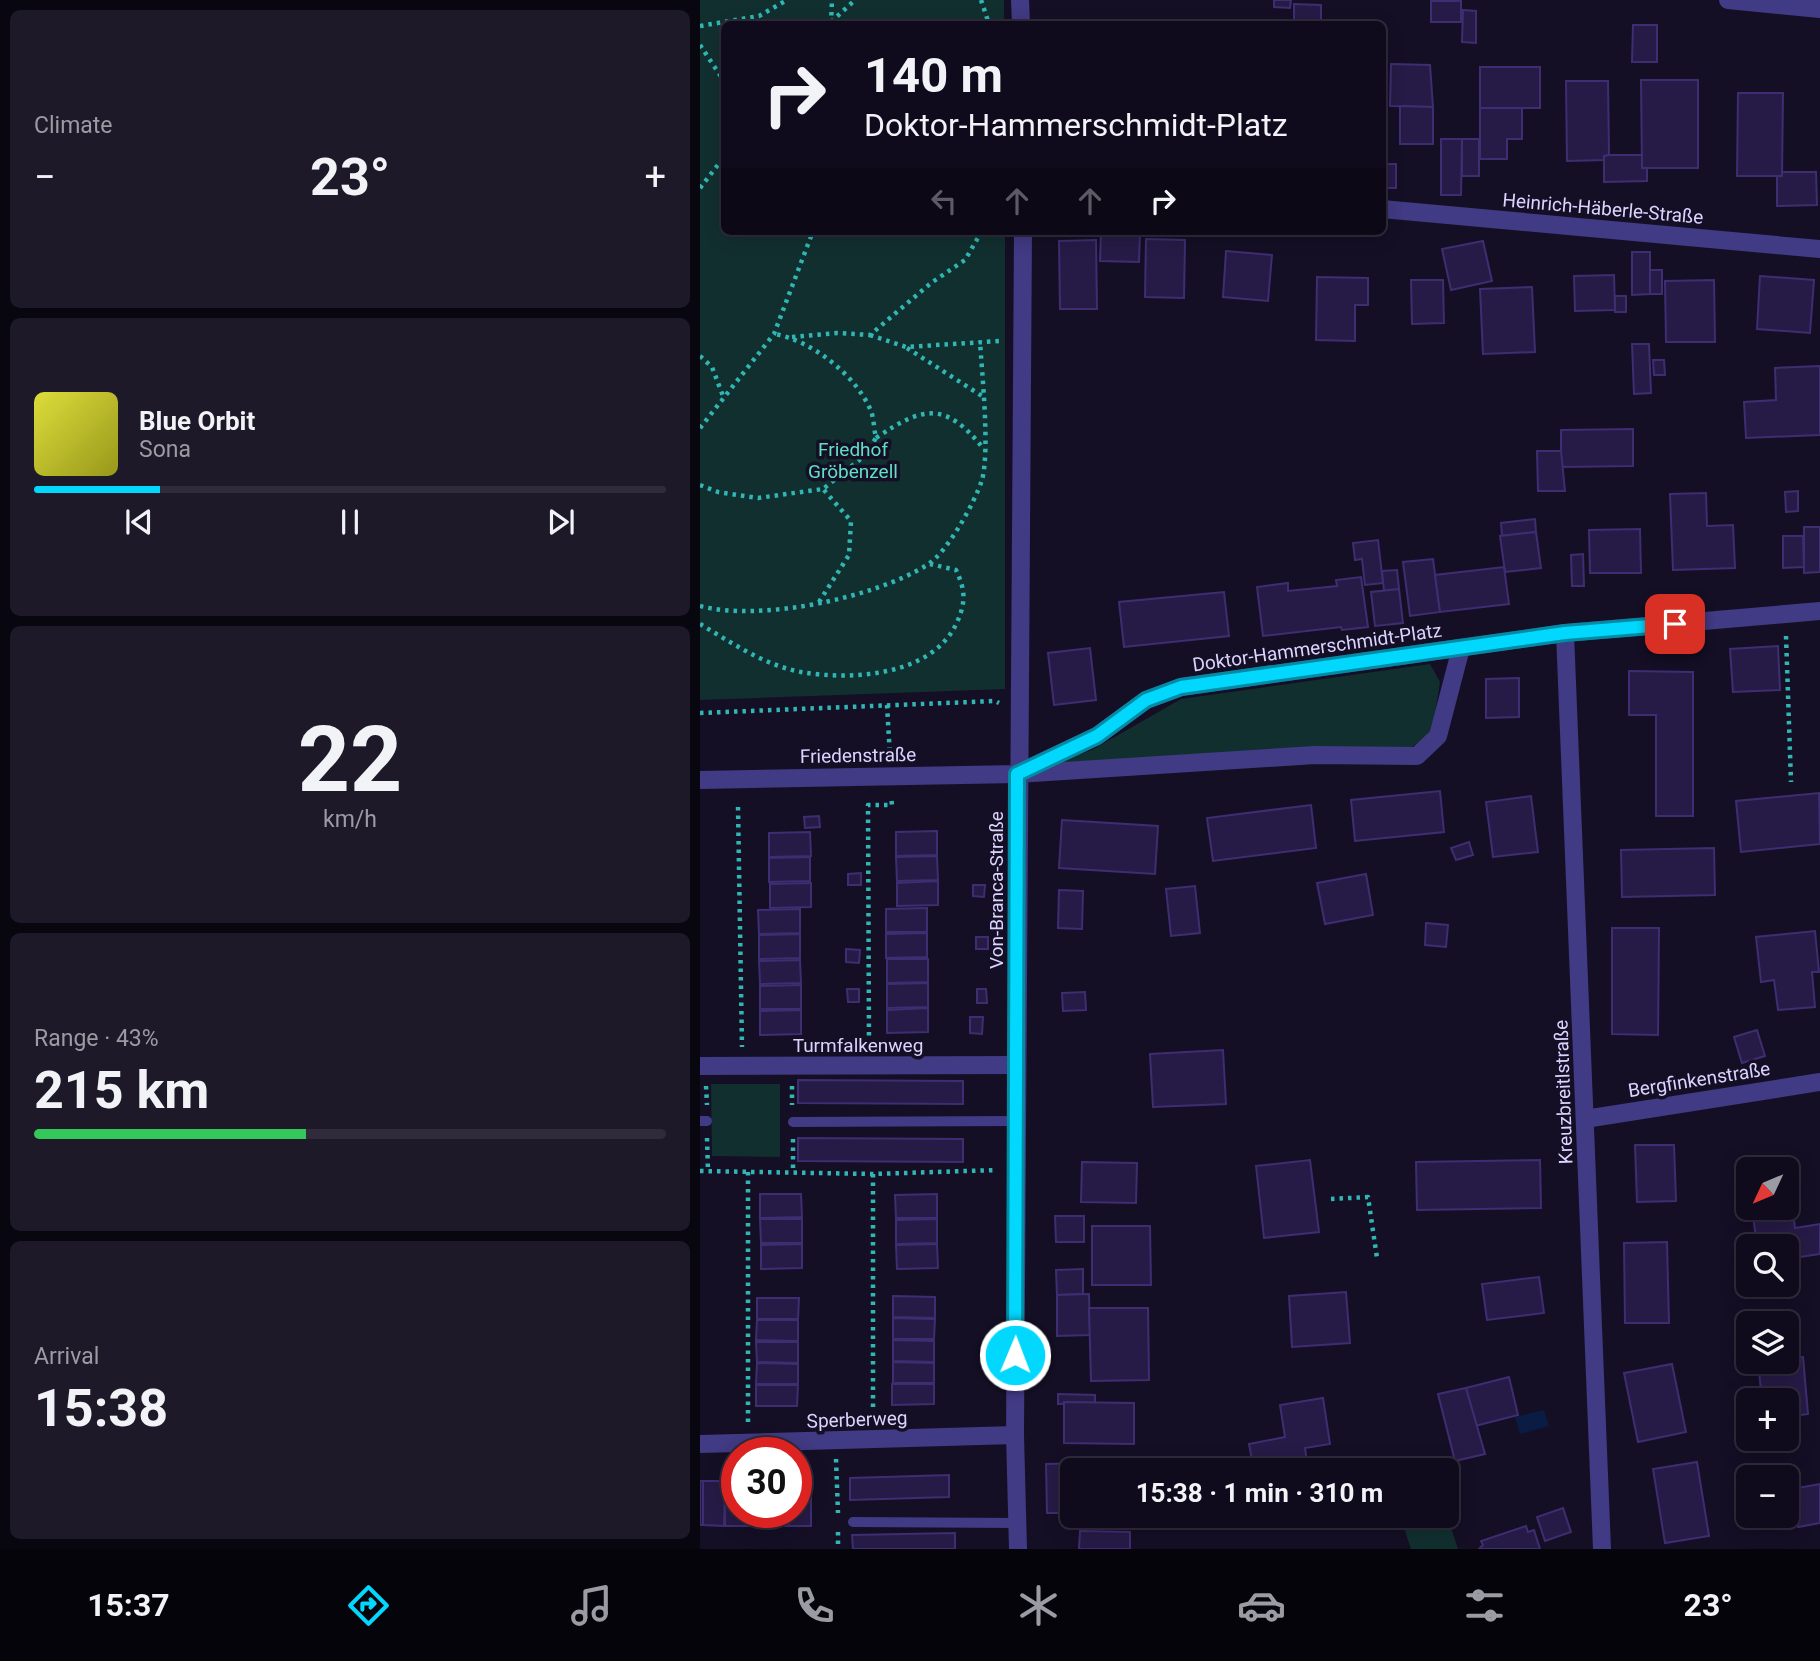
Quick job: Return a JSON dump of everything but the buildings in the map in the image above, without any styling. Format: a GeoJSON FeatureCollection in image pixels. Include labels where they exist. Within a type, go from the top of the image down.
{"type":"FeatureCollection","features":[{"type":"Feature","properties":{"kind":"street"},"geometry":{"type":"LineString","coordinates":[[1020,0],[1021,21]]}},
{"type":"Feature","properties":{"kind":"street"},"geometry":{"type":"LineString","coordinates":[[1728,0],[1820,9]]}},
{"type":"Feature","properties":{"kind":"street","name":"Heinrich-Häberle-Straße"},"geometry":{"type":"LineString","coordinates":[[1386,209],[1820,249]]}},
{"type":"Feature","properties":{"kind":"street","name":"Von-Branca-Straße"},"geometry":{"type":"LineString","coordinates":[[1018,1549],[1014,1435],[1023,235]]}},
{"type":"Feature","properties":{"kind":"street"},"geometry":{"type":"LineString","coordinates":[[1461,648],[1565,633],[1820,611]]}},
{"type":"Feature","properties":{"kind":"street","name":"Kreuzbreitlstraße"},"geometry":{"type":"LineString","coordinates":[[1565,633],[1602,1549]]}},
{"type":"Feature","properties":{"kind":"street","name":"Doktor-Hammerschmidt-Platz"},"geometry":{"type":"LineString","coordinates":[[1461,648],[1438,736],[1417,756],[1315,755],[1017,774],[1097,736],[1146,700],[1181,687],[1461,648]]}},
{"type":"Feature","properties":{"kind":"street","name":"Friedenstraße"},"geometry":{"type":"LineString","coordinates":[[700,780],[1017,774]]}},
{"type":"Feature","properties":{"kind":"street","name":"Turmfalkenweg"},"geometry":{"type":"LineString","coordinates":[[703,1072],[1016,1065]]}},
{"type":"Feature","properties":{"kind":"street","name":"Bergfinkenstraße"},"geometry":{"type":"LineString","coordinates":[[1585,1119],[1820,1082]]}},
{"type":"Feature","properties":{"kind":"street","name":"Sperberweg"},"geometry":{"type":"LineString","coordinates":[[812,1442],[1014,1435]]}},
{"type":"Feature","properties":{"kind":"street","name":"Sperberweg"},"geometry":{"type":"LineString","coordinates":[[700,1444],[721,1444]]}},
{"type":"Feature","properties":{"kind":"lane"},"geometry":{"type":"LineString","coordinates":[[793,1122],[1016,1121]]}},
{"type":"Feature","properties":{"kind":"lane"},"geometry":{"type":"LineString","coordinates":[[853,1522],[1017,1522]]}},
{"type":"Feature","properties":{"kind":"path"},"geometry":{"type":"LineString","coordinates":[[730,21],[759,16],[786,0]]}},
{"type":"Feature","properties":{"kind":"path"},"geometry":{"type":"LineString","coordinates":[[831,21],[832,0]]}},
{"type":"Feature","properties":{"kind":"path"},"geometry":{"type":"LineString","coordinates":[[833,21],[855,0]]}},
{"type":"Feature","properties":{"kind":"path"},"geometry":{"type":"LineString","coordinates":[[981,0],[988,21]]}},
{"type":"Feature","properties":{"kind":"path"},"geometry":{"type":"LineString","coordinates":[[700,26],[721,22]]}},
{"type":"Feature","properties":{"kind":"path"},"geometry":{"type":"LineString","coordinates":[[700,45],[721,76]]}},
{"type":"Feature","properties":{"kind":"path"},"geometry":{"type":"LineString","coordinates":[[700,188],[721,161]]}},
{"type":"Feature","properties":{"kind":"path"},"geometry":{"type":"LineString","coordinates":[[700,428],[774,334],[811,235]]}},
{"type":"Feature","properties":{"kind":"path"},"geometry":{"type":"LineString","coordinates":[[870,335],[931,283],[964,260],[980,235]]}},
{"type":"Feature","properties":{"kind":"path"},"geometry":{"type":"LineString","coordinates":[[774,334],[791,337],[837,333],[870,335],[906,347],[983,397]]}},
{"type":"Feature","properties":{"kind":"path"},"geometry":{"type":"LineString","coordinates":[[791,337],[835,366],[857,387],[872,412],[876,438]]}},
{"type":"Feature","properties":{"kind":"path"},"geometry":{"type":"LineString","coordinates":[[906,347],[1021,340]]}},
{"type":"Feature","properties":{"kind":"path"},"geometry":{"type":"LineString","coordinates":[[700,606],[754,612],[819,602],[862,594],[929,564],[971,506],[982,478],[984,448],[980,341]]}},
{"type":"Feature","properties":{"kind":"path"},"geometry":{"type":"LineString","coordinates":[[700,356],[712,368],[723,397]]}},
{"type":"Feature","properties":{"kind":"path"},"geometry":{"type":"LineString","coordinates":[[700,485],[718,492],[758,498],[823,489],[863,457],[876,438],[903,420],[922,414],[945,415],[965,426],[984,448]]}},
{"type":"Feature","properties":{"kind":"path"},"geometry":{"type":"LineString","coordinates":[[819,602],[849,555],[851,521],[823,489]]}},
{"type":"Feature","properties":{"kind":"path"},"geometry":{"type":"LineString","coordinates":[[700,624],[757,658],[801,671],[843,675],[914,664],[940,648],[954,631],[964,606],[964,587],[956,570],[929,564]]}},
{"type":"Feature","properties":{"kind":"path"},"geometry":{"type":"LineString","coordinates":[[1785,614],[1791,782]]}},
{"type":"Feature","properties":{"kind":"path"},"geometry":{"type":"LineString","coordinates":[[700,713],[995,701],[1018,713]]}},
{"type":"Feature","properties":{"kind":"path"},"geometry":{"type":"LineString","coordinates":[[887,705],[890,765]]}},
{"type":"Feature","properties":{"kind":"path"},"geometry":{"type":"LineString","coordinates":[[869,1052],[867,805],[892,805],[891,790]]}},
{"type":"Feature","properties":{"kind":"path"},"geometry":{"type":"LineString","coordinates":[[738,807],[742,1055]]}},
{"type":"Feature","properties":{"kind":"path"},"geometry":{"type":"LineString","coordinates":[[703,1072],[708,1171]]}},
{"type":"Feature","properties":{"kind":"path"},"geometry":{"type":"LineString","coordinates":[[792,1077],[793,1173]]}},
{"type":"Feature","properties":{"kind":"path"},"geometry":{"type":"LineString","coordinates":[[700,1171],[873,1174],[1016,1170]]}},
{"type":"Feature","properties":{"kind":"path"},"geometry":{"type":"LineString","coordinates":[[748,1172],[748,1437]]}},
{"type":"Feature","properties":{"kind":"path"},"geometry":{"type":"LineString","coordinates":[[873,1174],[873,1440]]}},
{"type":"Feature","properties":{"kind":"path"},"geometry":{"type":"LineString","coordinates":[[1331,1199],[1368,1197],[1377,1258]]}},
{"type":"Feature","properties":{"kind":"path"},"geometry":{"type":"LineString","coordinates":[[836,1441],[838,1549]]}},
{"type":"Feature","properties":{"kind":"green space","name":"Friedhof Gröbenzell"},"geometry":{"type":"Polygon","coordinates":[[[700,0],[1004,0],[1004,21],[721,21],[721,235],[1005,235],[1005,689],[700,700],[700,0]]]}},
{"type":"Feature","properties":{"kind":"green space"},"geometry":{"type":"Polygon","coordinates":[[[1430,664],[1440,682],[1432,733],[1406,751],[1034,769],[1092,750],[1181,699],[1430,664]]]}},
{"type":"Feature","properties":{"kind":"green space"},"geometry":{"type":"Polygon","coordinates":[[[711,1084],[780,1084],[780,1157],[712,1156],[711,1084]]]}},
{"type":"Feature","properties":{"kind":"green space"},"geometry":{"type":"Polygon","coordinates":[[[1404,1528],[1451,1528],[1458,1549],[1411,1549],[1404,1528]]]}},
{"type":"Feature","properties":{"kind":"water"},"geometry":{"type":"Polygon","coordinates":[[[1544,1410],[1549,1426],[1520,1434],[1515,1417],[1544,1410]]]}},
{"type":"Feature","properties":{"kind":"route"},"geometry":{"type":"LineString","coordinates":[[1015,1355],[1017,774],[1097,736],[1146,700],[1181,687],[1565,633],[1675,624]]}}]}
